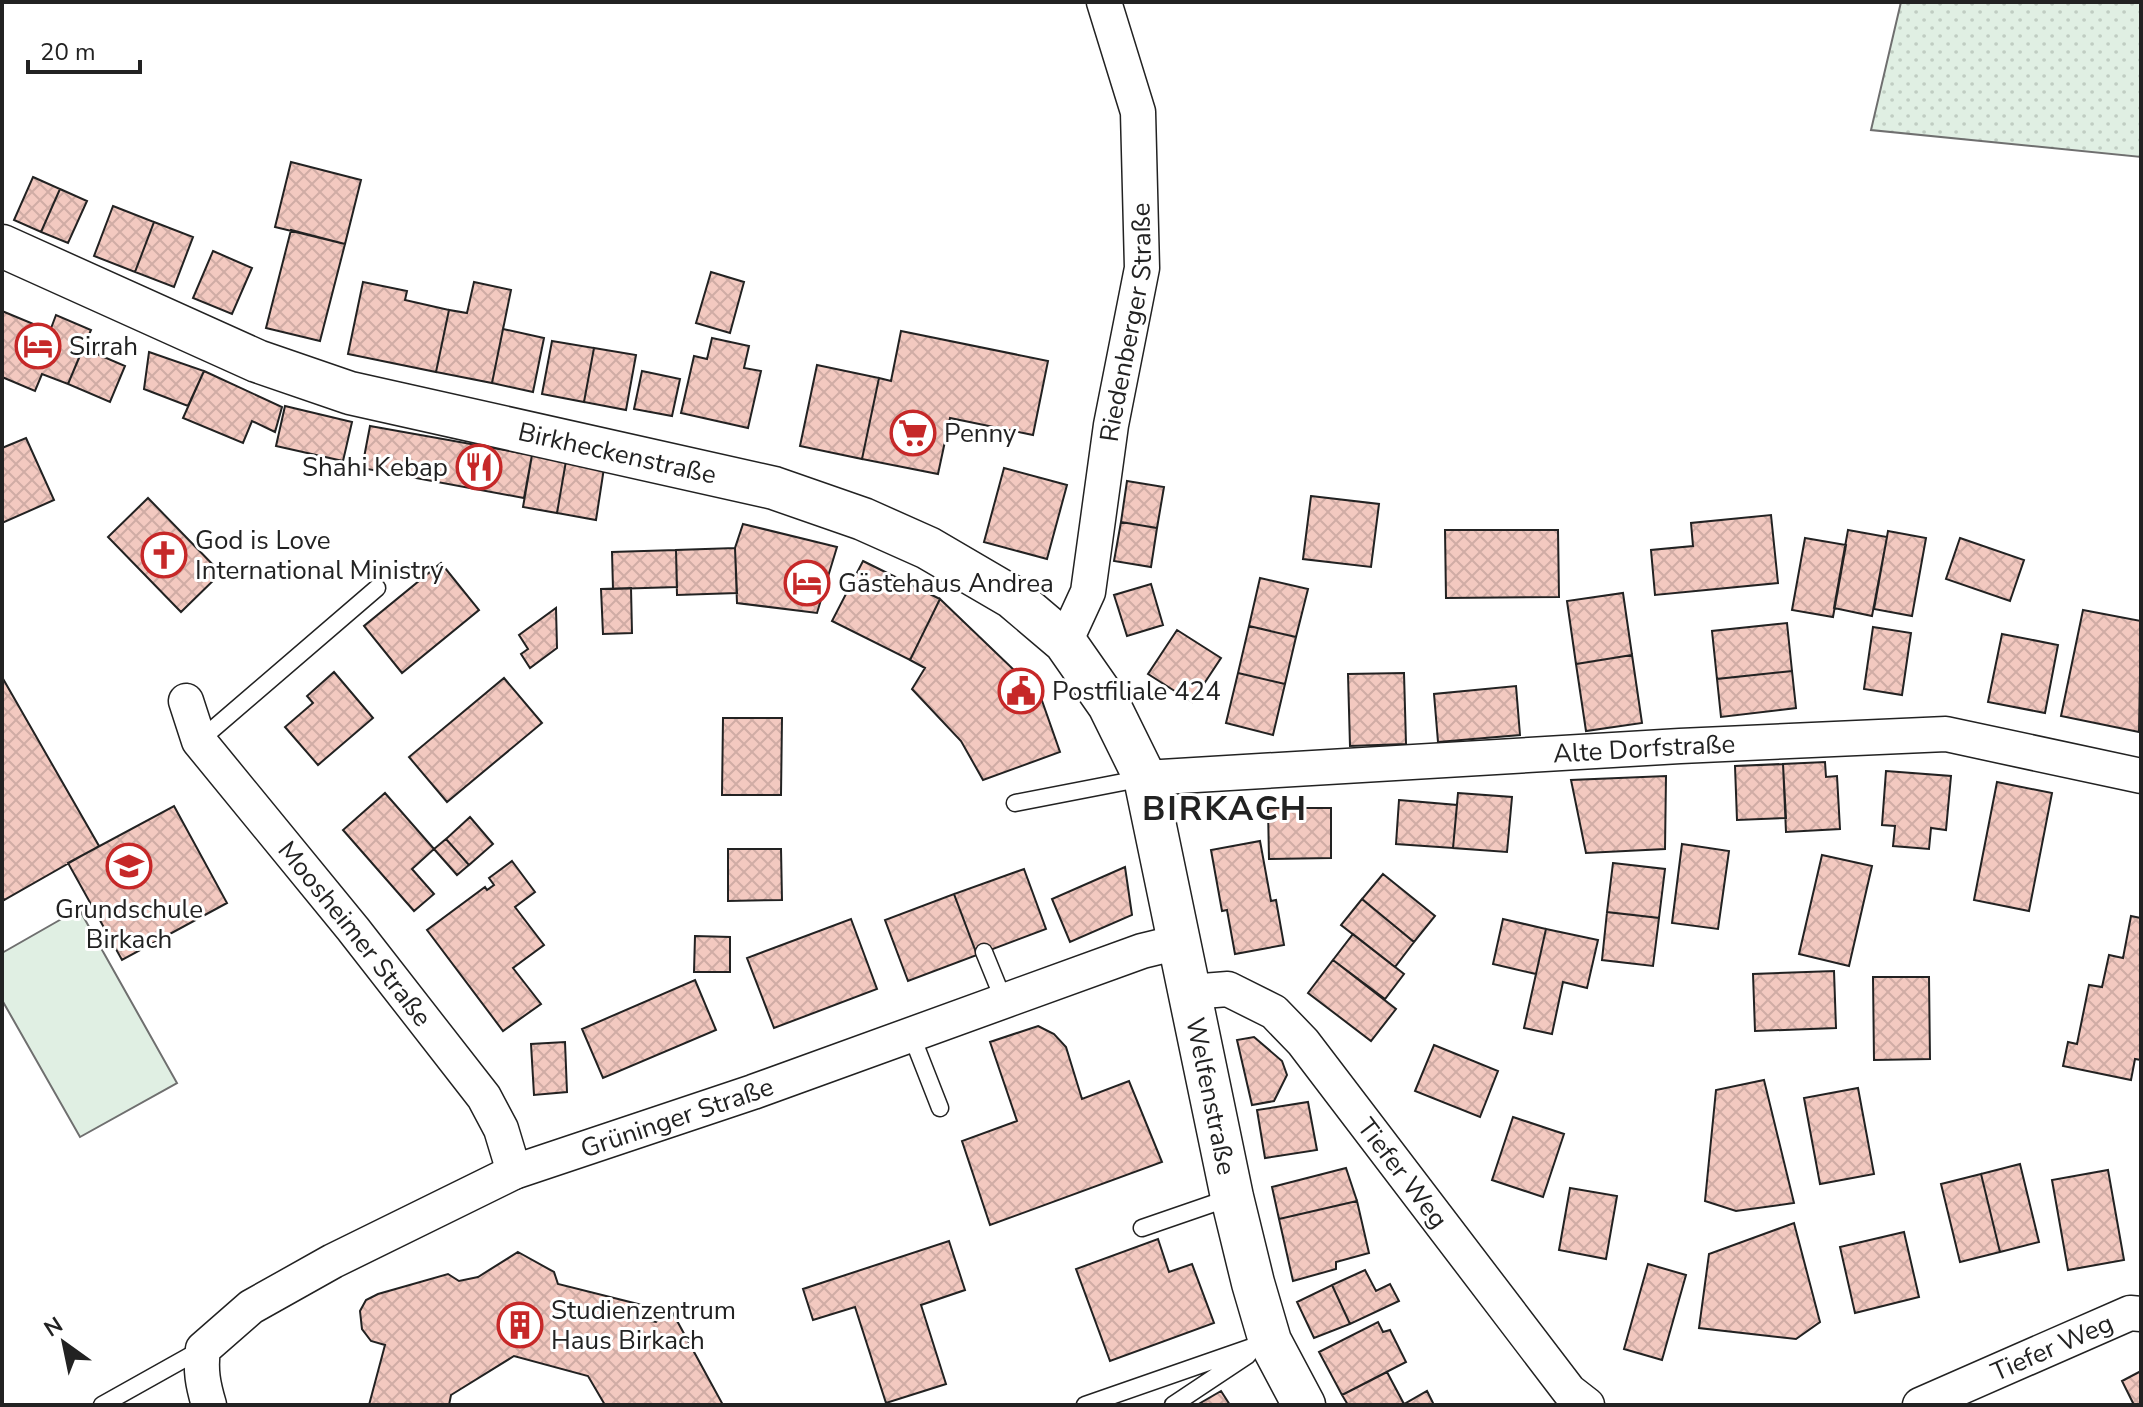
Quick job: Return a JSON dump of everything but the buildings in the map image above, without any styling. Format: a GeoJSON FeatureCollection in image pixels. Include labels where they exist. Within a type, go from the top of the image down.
{"type":"FeatureCollection","features":[{"type":"Feature","properties":{"kind":"street","name":"Riedenberger Straße"},"geometry":{"type":"LineString","coordinates":[[1065,642],[1088,592],[1111,425],[1142,268],[1138,112],[1104,2]]}},
{"type":"Feature","properties":{"kind":"street","name":"Birkheckenstraße"},"geometry":{"type":"LineString","coordinates":[[2,246],[257,361],[350,393],[774,488],[863,519],[928,548],[1012,597],[1065,642],[1109,705],[1145,778]]}},
{"type":"Feature","properties":{"kind":"street","name":"Moosheimer Straße"},"geometry":{"type":"LineString","coordinates":[[186,701],[199,741],[353,929],[484,1097],[501,1129],[514,1172]]}},
{"type":"Feature","properties":{"kind":"street","name":"Alte Dorfstraße"},"geometry":{"type":"LineString","coordinates":[[1145,778],[1680,746],[1946,734],[2141,776]]}},
{"type":"Feature","properties":{"kind":"street","name":"Welfenstraße"},"geometry":{"type":"LineString","coordinates":[[1145,778],[1232,1197],[1270,1341],[1304,1405]]}},
{"type":"Feature","properties":{"kind":"street","name":"Grüninger Straße"},"geometry":{"type":"LineString","coordinates":[[203,1349],[251,1307],[346,1254],[514,1172],[753,1092],[1142,951],[1179,942]]}},
{"type":"Feature","properties":{"kind":"street","name":"Tiefer Weg"},"geometry":{"type":"LineString","coordinates":[[1190,992],[1228,989],[1274,1012],[1303,1042],[1569,1391],[1587,1405]]}},
{"type":"Feature","properties":{"kind":"street","name":"Tiefer Weg"},"geometry":{"type":"LineString","coordinates":[[1929,1403],[2130,1313],[2141,1314]]}},
{"type":"Feature","properties":{"kind":"street"},"geometry":{"type":"LineString","coordinates":[[203,1349],[201,1367],[209,1405]]}},
{"type":"Feature","properties":{"kind":"lane"},"geometry":{"type":"LineString","coordinates":[[199,741],[377,588]]}},
{"type":"Feature","properties":{"kind":"lane"},"geometry":{"type":"LineString","coordinates":[[1015,803],[1145,778]]}},
{"type":"Feature","properties":{"kind":"lane"},"geometry":{"type":"LineString","coordinates":[[984,952],[1004,1001]]}},
{"type":"Feature","properties":{"kind":"lane"},"geometry":{"type":"LineString","coordinates":[[911,1034],[940,1108]]}},
{"type":"Feature","properties":{"kind":"lane"},"geometry":{"type":"LineString","coordinates":[[1142,1228],[1232,1197]]}},
{"type":"Feature","properties":{"kind":"lane"},"geometry":{"type":"LineString","coordinates":[[1085,1405],[1270,1341]]}},
{"type":"Feature","properties":{"kind":"lane"},"geometry":{"type":"LineString","coordinates":[[1173,1405],[1270,1341]]}},
{"type":"Feature","properties":{"kind":"lane","name":"Grüninger Straße"},"geometry":{"type":"LineString","coordinates":[[102,1405],[203,1349]]}},
{"type":"Feature","properties":{"kind":"green space"},"geometry":{"type":"Polygon","coordinates":[[[1901,2],[2141,2],[2141,157],[1871,130],[1901,2]]]}},
{"type":"Feature","properties":{"kind":"green space"},"geometry":{"type":"Polygon","coordinates":[[[79,909],[177,1083],[80,1137],[2,1000],[2,953],[79,909]]]}},
{"type":"Feature","properties":{"kind":"place","name":"Sirrah"},"geometry":{"type":"Point","coordinates":[38,346]}},
{"type":"Feature","properties":{"kind":"place","name":"Penny"},"geometry":{"type":"Point","coordinates":[913,433]}},
{"type":"Feature","properties":{"kind":"place","name":"Shahi Kebap"},"geometry":{"type":"Point","coordinates":[479,467]}},
{"type":"Feature","properties":{"kind":"place","name":"God is Love International Ministry"},"geometry":{"type":"Point","coordinates":[164,555]}},
{"type":"Feature","properties":{"kind":"place","name":"Gästehaus Andrea"},"geometry":{"type":"Point","coordinates":[807,583]}},
{"type":"Feature","properties":{"kind":"place","name":"Postfiliale 424"},"geometry":{"type":"Point","coordinates":[1021,691]}},
{"type":"Feature","properties":{"kind":"place","name":"Grundschule Birkach"},"geometry":{"type":"Point","coordinates":[129,866]}},
{"type":"Feature","properties":{"kind":"place","name":"Studienzentrum Haus Birkach"},"geometry":{"type":"Point","coordinates":[520,1325]}},
{"type":"Feature","properties":{"kind":"district","name":"BIRKACH"},"geometry":{"type":"Point","coordinates":[1225,808]}}]}
